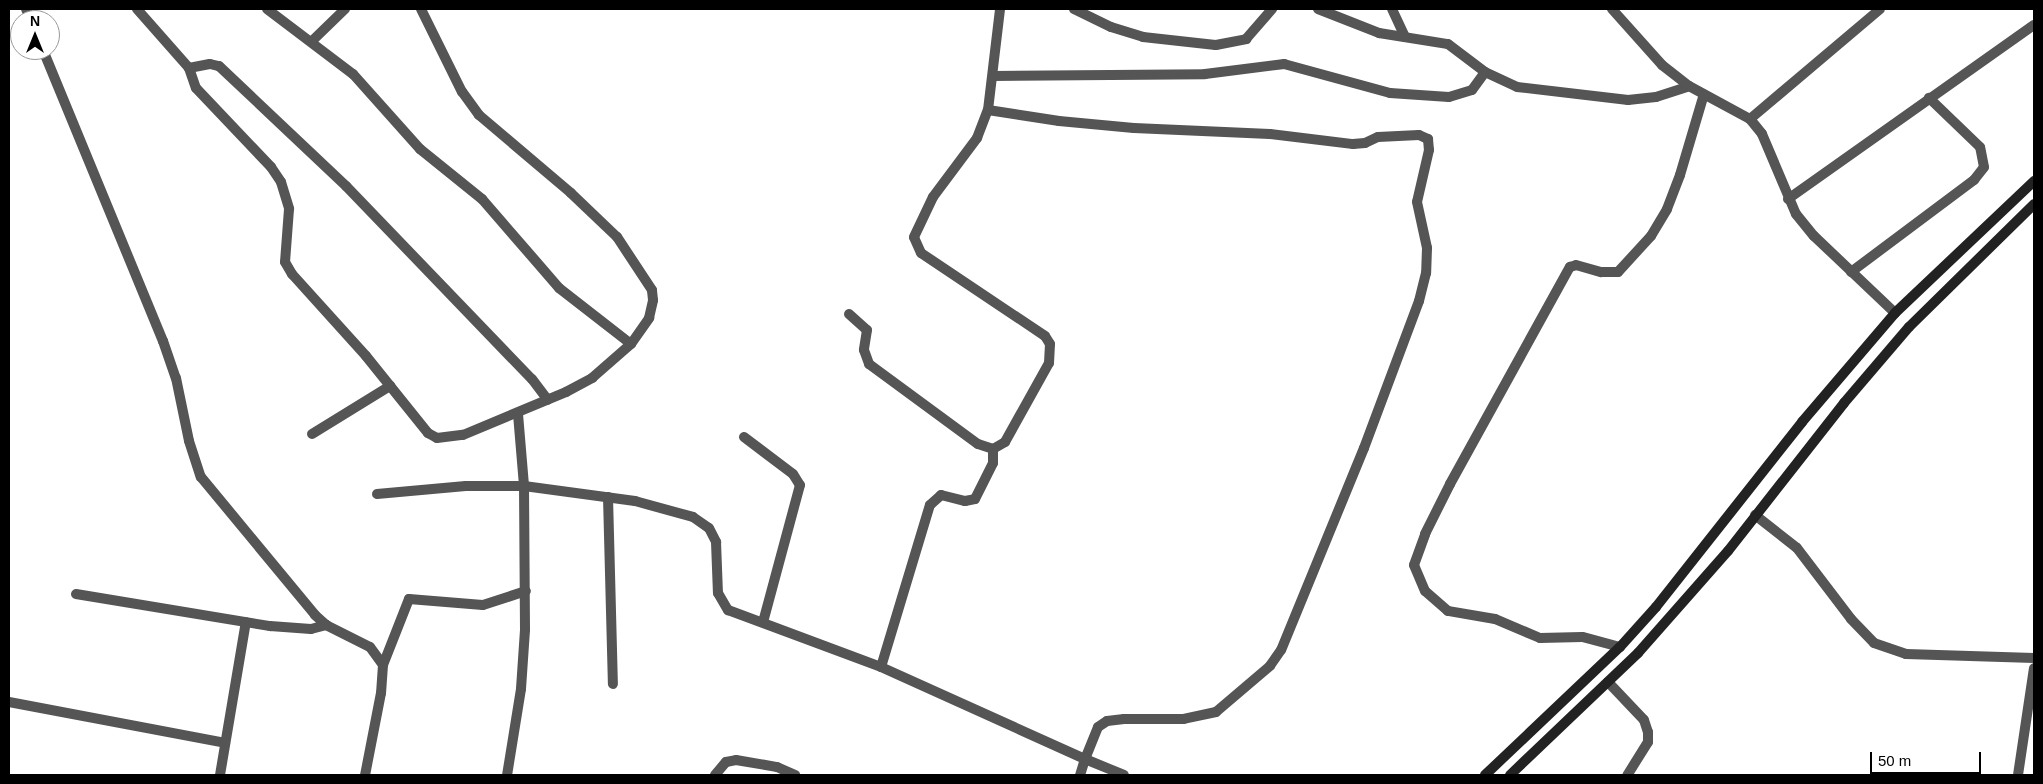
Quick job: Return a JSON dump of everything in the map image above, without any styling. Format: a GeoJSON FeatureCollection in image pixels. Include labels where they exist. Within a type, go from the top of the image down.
{"type":"FeatureCollection","features":[{"type":"Feature","properties":{"kind":"street"},"geometry":{"type":"LineString","coordinates":[[137,9],[189,68],[196,88],[271,167],[281,182],[289,209],[285,262],[292,274],[390,386],[420,425],[437,438],[462,435],[518,414],[592,378],[631,344],[649,318],[654,300],[652,290],[632,258],[598,218],[480,114],[462,92],[421,9]]}},
{"type":"Feature","properties":{"kind":"street"},"geometry":{"type":"LineString","coordinates":[[267,9],[352,74],[420,149],[482,198],[559,288],[631,344]]}},
{"type":"Feature","properties":{"kind":"street"},"geometry":{"type":"LineString","coordinates":[[312,42],[346,9]]}},
{"type":"Feature","properties":{"kind":"street"},"geometry":{"type":"LineString","coordinates":[[993,450],[1006,442],[1049,364],[1050,344],[1044,336],[921,253],[914,237],[933,196],[977,138],[988,110],[1000,9]]}},
{"type":"Feature","properties":{"kind":"street"},"geometry":{"type":"LineString","coordinates":[[1074,9],[1111,27],[1143,38],[1216,45],[1246,39],[1272,9]]}},
{"type":"Feature","properties":{"kind":"street"},"geometry":{"type":"LineString","coordinates":[[1318,9],[1379,33],[1448,44],[1486,72],[1518,87],[1591,98],[1628,100],[1656,97],[1689,86]]}},
{"type":"Feature","properties":{"kind":"street"},"geometry":{"type":"LineString","coordinates":[[1392,9],[1404,37]]}},
{"type":"Feature","properties":{"kind":"street"},"geometry":{"type":"LineString","coordinates":[[1612,9],[1662,65],[1689,86],[1750,119],[1762,134],[1788,199],[1814,236],[1895,313]]}},
{"type":"Feature","properties":{"kind":"street"},"geometry":{"type":"LineString","coordinates":[[1750,119],[1880,9]]}},
{"type":"Feature","properties":{"kind":"street"},"geometry":{"type":"LineString","coordinates":[[1788,199],[2034,25]]}},
{"type":"Feature","properties":{"kind":"street"},"geometry":{"type":"LineString","coordinates":[[47,60],[163,342],[176,378],[189,441],[201,477],[326,625],[370,647],[383,665]]}},
{"type":"Feature","properties":{"kind":"street"},"geometry":{"type":"LineString","coordinates":[[189,68],[215,64],[225,71],[384,224],[548,400]]}},
{"type":"Feature","properties":{"kind":"street"},"geometry":{"type":"LineString","coordinates":[[993,76],[1205,74],[1284,64],[1390,93],[1449,97],[1472,90],[1486,72]]}},
{"type":"Feature","properties":{"kind":"street"},"geometry":{"type":"LineString","coordinates":[[1620,647],[1582,637],[1540,638],[1495,619],[1448,612],[1425,591],[1414,565],[1425,534],[1442,501],[1570,267],[1576,265],[1601,272],[1618,272],[1651,236],[1667,209],[1680,175],[1704,94]]}},
{"type":"Feature","properties":{"kind":"street"},"geometry":{"type":"LineString","coordinates":[[1851,272],[1974,180],[1984,166],[1980,147],[1929,98]]}},
{"type":"Feature","properties":{"kind":"street"},"geometry":{"type":"LineString","coordinates":[[988,110],[1097,125],[1270,134],[1353,144],[1378,137],[1419,135],[1425,136],[1429,145],[1417,202],[1427,248],[1426,273],[1419,301],[1364,448],[1281,650],[1270,666],[1216,712],[1184,719],[1107,722],[1098,727],[1092,738],[1080,775]]}},
{"type":"Feature","properties":{"kind":"street"},"geometry":{"type":"LineString","coordinates":[[1485,775],[1620,647],[1895,313],[2034,181]]}},
{"type":"Feature","properties":{"kind":"street"},"geometry":{"type":"LineString","coordinates":[[1510,775],[1608,682],[1715,566],[1909,327],[2034,204]]}},
{"type":"Feature","properties":{"kind":"street"},"geometry":{"type":"LineString","coordinates":[[849,314],[867,330],[864,350],[869,364],[978,444],[993,450]]}},
{"type":"Feature","properties":{"kind":"street"},"geometry":{"type":"LineString","coordinates":[[312,434],[390,386]]}},
{"type":"Feature","properties":{"kind":"street"},"geometry":{"type":"LineString","coordinates":[[507,775],[521,689],[526,591],[524,486],[518,414]]}},
{"type":"Feature","properties":{"kind":"street"},"geometry":{"type":"LineString","coordinates":[[744,437],[793,474],[800,485],[763,622]]}},
{"type":"Feature","properties":{"kind":"street"},"geometry":{"type":"LineString","coordinates":[[882,667],[930,505],[941,495],[965,502],[975,499],[990,472],[993,450]]}},
{"type":"Feature","properties":{"kind":"street"},"geometry":{"type":"LineString","coordinates":[[378,494],[466,486],[524,486],[608,497],[669,509],[693,517],[709,528],[716,542],[722,603],[728,610],[882,667],[1124,775]]}},
{"type":"Feature","properties":{"kind":"street"},"geometry":{"type":"LineString","coordinates":[[608,497],[613,684]]}},
{"type":"Feature","properties":{"kind":"street"},"geometry":{"type":"LineString","coordinates":[[1755,515],[1797,548],[1851,619],[1874,643],[1906,654],[2034,658]]}},
{"type":"Feature","properties":{"kind":"street"},"geometry":{"type":"LineString","coordinates":[[365,775],[381,694],[383,665],[409,599],[483,605],[526,591]]}},
{"type":"Feature","properties":{"kind":"street"},"geometry":{"type":"LineString","coordinates":[[76,594],[292,629],[326,625]]}},
{"type":"Feature","properties":{"kind":"street"},"geometry":{"type":"LineString","coordinates":[[220,775],[246,622]]}},
{"type":"Feature","properties":{"kind":"street"},"geometry":{"type":"LineString","coordinates":[[2018,775],[2034,668]]}},
{"type":"Feature","properties":{"kind":"street"},"geometry":{"type":"LineString","coordinates":[[1608,682],[1644,720],[1648,732],[1648,742],[1627,775]]}},
{"type":"Feature","properties":{"kind":"street"},"geometry":{"type":"LineString","coordinates":[[9,702],[225,743]]}},
{"type":"Feature","properties":{"kind":"street"},"geometry":{"type":"LineString","coordinates":[[715,775],[726,762],[736,760],[776,767],[795,775]]}}]}
